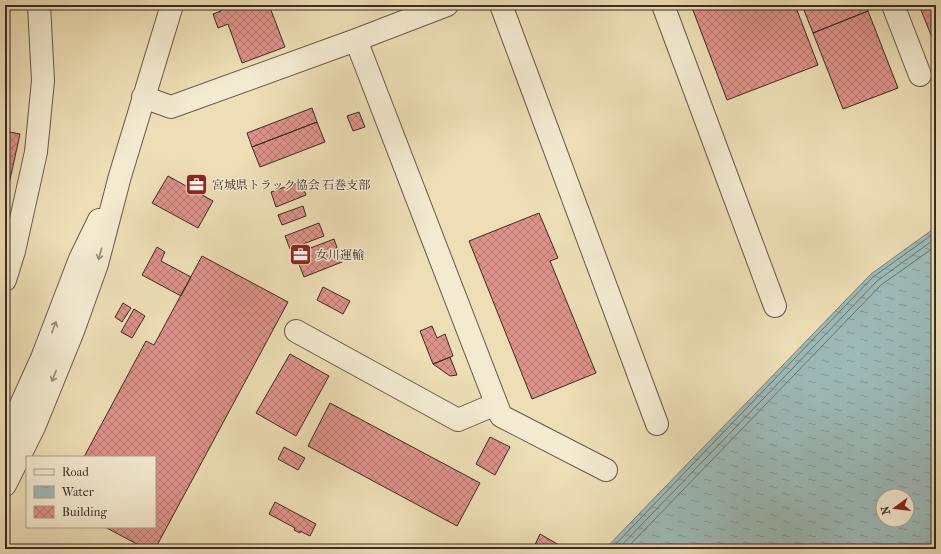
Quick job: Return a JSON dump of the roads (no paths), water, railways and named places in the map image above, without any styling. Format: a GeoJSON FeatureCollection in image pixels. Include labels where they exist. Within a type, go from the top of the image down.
{"type":"FeatureCollection","features":[{"type":"Feature","properties":{"kind":"street"},"geometry":{"type":"LineString","coordinates":[[5,280],[14,251],[36,152],[43,81],[39,5]]}},
{"type":"Feature","properties":{"kind":"street"},"geometry":{"type":"LineString","coordinates":[[5,485],[34,427],[73,331],[97,264],[120,176],[172,5]]}},
{"type":"Feature","properties":{"kind":"street"},"geometry":{"type":"LineString","coordinates":[[143,97],[171,107],[356,40],[447,5]]}},
{"type":"Feature","properties":{"kind":"street"},"geometry":{"type":"LineString","coordinates":[[501,5],[657,424]]}},
{"type":"Feature","properties":{"kind":"street"},"geometry":{"type":"LineString","coordinates":[[663,5],[775,306]]}},
{"type":"Feature","properties":{"kind":"street"},"geometry":{"type":"LineString","coordinates":[[893,5],[920,75]]}},
{"type":"Feature","properties":{"kind":"street"},"geometry":{"type":"LineString","coordinates":[[356,40],[501,416],[606,470]]}},
{"type":"Feature","properties":{"kind":"street"},"geometry":{"type":"LineString","coordinates":[[5,440],[42,358],[80,259],[120,176]]}},
{"type":"Feature","properties":{"kind":"street"},"geometry":{"type":"LineString","coordinates":[[296,331],[458,420],[496,404]]}},
{"type":"Feature","properties":{"kind":"water"},"geometry":{"type":"Polygon","coordinates":[[[936,227],[936,549],[605,549],[871,274],[936,227]]]}},
{"type":"Feature","properties":{"kind":"place","name":"宮城県トラック協会 石巻支部"},"geometry":{"type":"Point","coordinates":[197,185]}},
{"type":"Feature","properties":{"kind":"place","name":"女川運輸"},"geometry":{"type":"Point","coordinates":[301,255]}}]}
